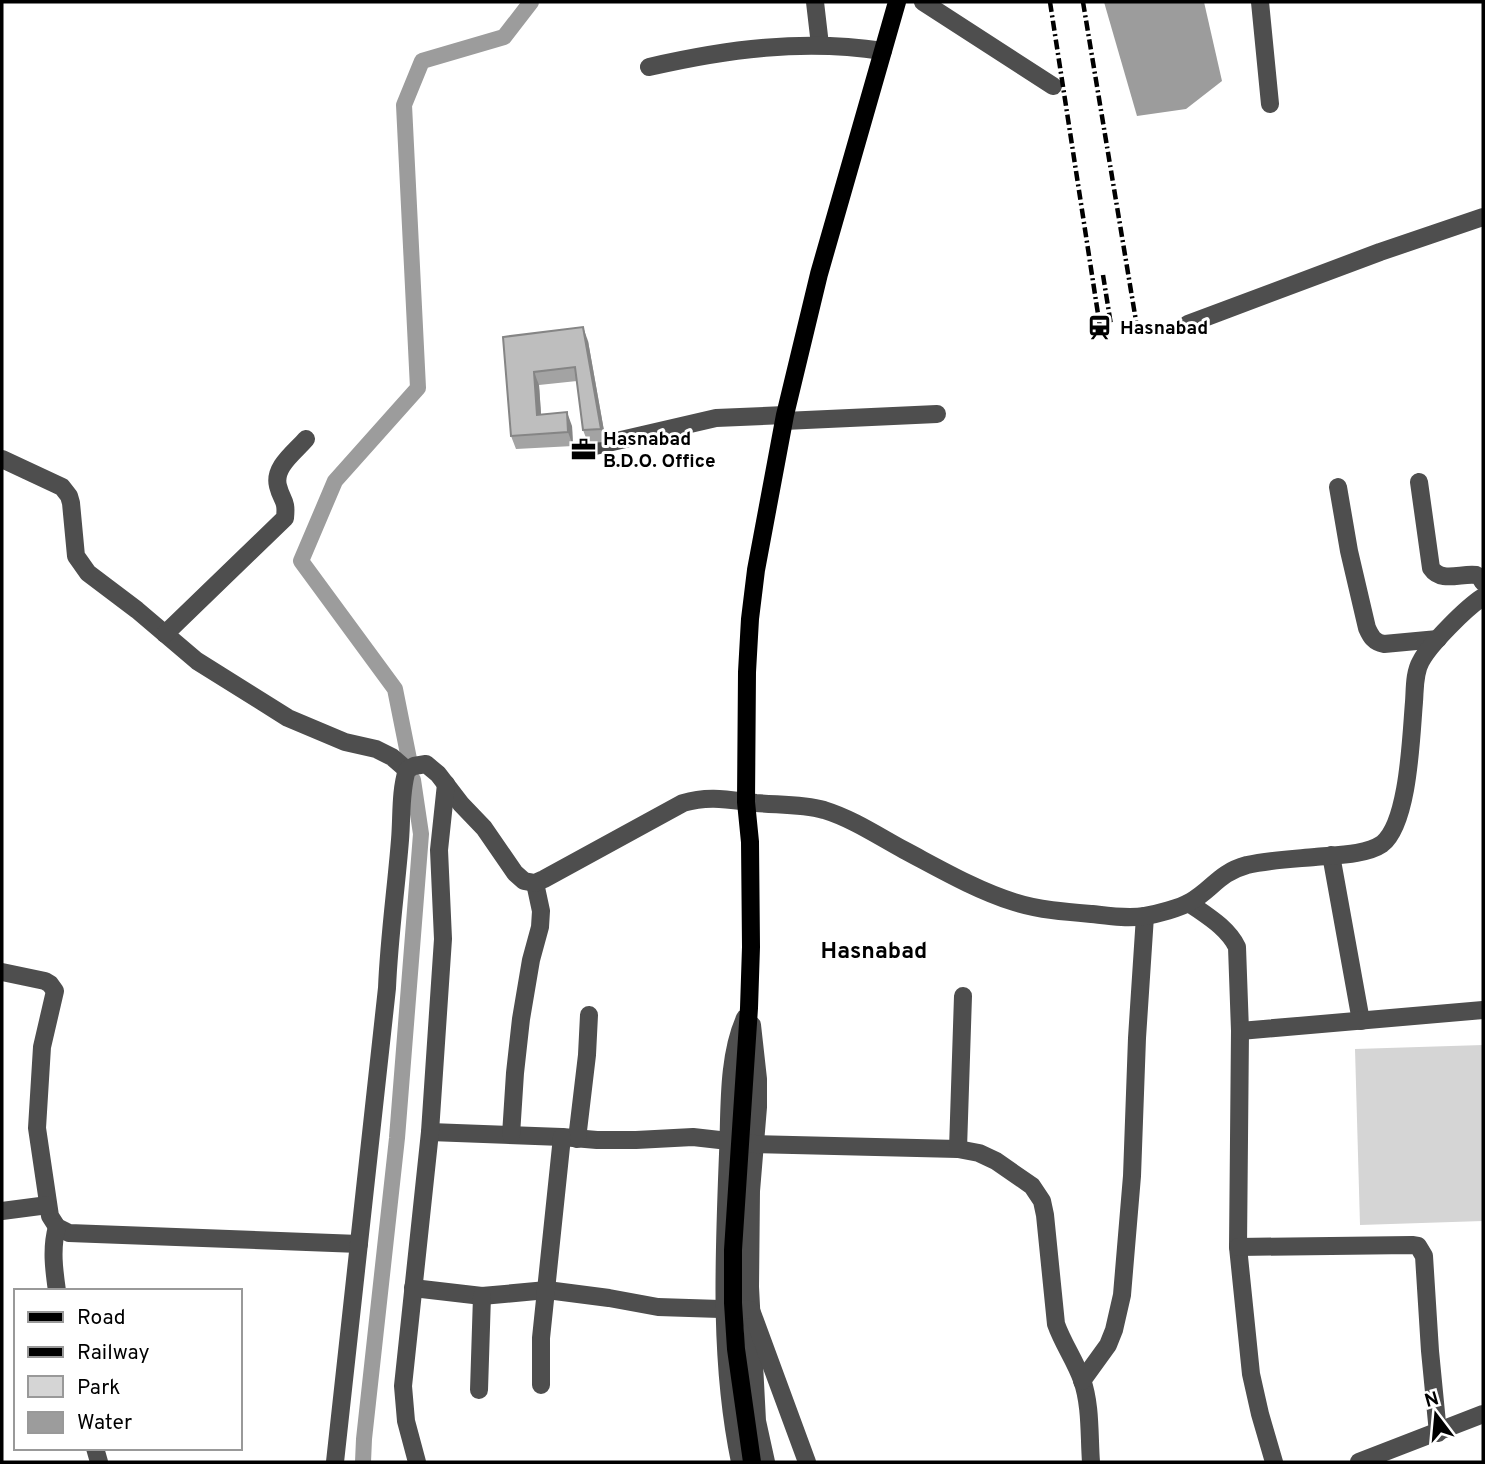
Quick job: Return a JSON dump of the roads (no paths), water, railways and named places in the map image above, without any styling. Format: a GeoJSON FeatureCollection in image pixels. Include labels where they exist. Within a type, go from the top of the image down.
{"type":"FeatureCollection","features":[{"type":"Feature","properties":{"kind":"main road"},"geometry":{"type":"LineString","coordinates":[[752,1462],[739,1382],[733,1303],[733,1250],[749,1008],[751,894],[746,802],[750,620],[756,570],[784,418],[819,274],[897,2]]}},
{"type":"Feature","properties":{"kind":"street"},"geometry":{"type":"LineString","coordinates":[[815,2],[820,44]]}},
{"type":"Feature","properties":{"kind":"street"},"geometry":{"type":"LineString","coordinates":[[923,2],[1053,86]]}},
{"type":"Feature","properties":{"kind":"street"},"geometry":{"type":"LineString","coordinates":[[1260,2],[1270,104]]}},
{"type":"Feature","properties":{"kind":"street"},"geometry":{"type":"LineString","coordinates":[[649,67],[723,51],[820,44],[883,51]]}},
{"type":"Feature","properties":{"kind":"street"},"geometry":{"type":"LineString","coordinates":[[1188,324],[1483,216]]}},
{"type":"Feature","properties":{"kind":"street"},"geometry":{"type":"LineString","coordinates":[[582,449],[716,418],[937,414]]}},
{"type":"Feature","properties":{"kind":"street"},"geometry":{"type":"LineString","coordinates":[[165,635],[285,518],[287,506],[278,485],[278,474],[306,439]]}},
{"type":"Feature","properties":{"kind":"street"},"geometry":{"type":"LineString","coordinates":[[2,459],[62,487],[71,503],[76,556],[88,573],[197,661],[288,718],[345,742],[376,749],[392,757],[407,770]]}},
{"type":"Feature","properties":{"kind":"street"},"geometry":{"type":"LineString","coordinates":[[1419,482],[1434,572],[1443,577],[1476,575],[1483,582]]}},
{"type":"Feature","properties":{"kind":"street"},"geometry":{"type":"LineString","coordinates":[[1338,487],[1353,571],[1370,635],[1377,642],[1384,644],[1438,639]]}},
{"type":"Feature","properties":{"kind":"street"},"geometry":{"type":"LineString","coordinates":[[335,1462],[387,988],[388,945],[407,770],[426,764],[439,774],[524,881],[535,883],[544,879],[683,803],[707,798],[806,806],[825,811],[850,820],[987,892],[1032,907],[1085,914],[1144,916],[1189,903],[1221,876],[1244,866],[1347,854],[1382,844],[1393,832],[1406,779],[1418,667],[1438,639],[1483,597]]}},
{"type":"Feature","properties":{"kind":"street"},"geometry":{"type":"LineString","coordinates":[[417,1462],[406,1421],[402,1386],[430,1132],[443,939],[439,850],[446,784]]}},
{"type":"Feature","properties":{"kind":"street"},"geometry":{"type":"LineString","coordinates":[[1331,855],[1361,1020]]}},
{"type":"Feature","properties":{"kind":"street"},"geometry":{"type":"LineString","coordinates":[[510,1135],[521,1018],[540,927],[541,911],[535,883]]}},
{"type":"Feature","properties":{"kind":"street"},"geometry":{"type":"LineString","coordinates":[[1189,903],[1218,923],[1231,935],[1237,947],[1240,1031],[1238,1247],[1251,1374],[1274,1462]]}},
{"type":"Feature","properties":{"kind":"street"},"geometry":{"type":"LineString","coordinates":[[1082,1381],[1108,1345],[1122,1295],[1132,1176],[1144,916]]}},
{"type":"Feature","properties":{"kind":"street"},"geometry":{"type":"LineString","coordinates":[[2,972],[45,981],[55,990],[43,1047],[37,1128],[50,1216],[57,1227],[69,1233],[359,1244]]}},
{"type":"Feature","properties":{"kind":"street"},"geometry":{"type":"LineString","coordinates":[[958,1149],[963,996]]}},
{"type":"Feature","properties":{"kind":"street"},"geometry":{"type":"LineString","coordinates":[[740,1462],[726,1369],[724,1309],[733,1070],[741,1028],[749,1008]]}},
{"type":"Feature","properties":{"kind":"street"},"geometry":{"type":"LineString","coordinates":[[749,1008],[758,1079],[751,1191],[751,1310],[757,1421],[766,1462]]}},
{"type":"Feature","properties":{"kind":"street"},"geometry":{"type":"LineString","coordinates":[[1240,1031],[1483,1010]]}},
{"type":"Feature","properties":{"kind":"street"},"geometry":{"type":"LineString","coordinates":[[541,1385],[541,1338],[547,1290],[570,1138],[587,1055],[589,1015]]}},
{"type":"Feature","properties":{"kind":"street"},"geometry":{"type":"LineString","coordinates":[[430,1132],[636,1140],[693,1137],[755,1144],[958,1149],[979,1153],[996,1161],[1032,1186],[1042,1201],[1056,1324],[1082,1381],[1087,1404],[1091,1462]]}},
{"type":"Feature","properties":{"kind":"street"},"geometry":{"type":"LineString","coordinates":[[2,1212],[48,1205]]}},
{"type":"Feature","properties":{"kind":"street"},"geometry":{"type":"LineString","coordinates":[[57,1227],[53,1249],[57,1289]]}},
{"type":"Feature","properties":{"kind":"street"},"geometry":{"type":"LineString","coordinates":[[1238,1247],[1418,1247],[1424,1256],[1438,1433]]}},
{"type":"Feature","properties":{"kind":"street"},"geometry":{"type":"LineString","coordinates":[[413,1288],[482,1296],[547,1290],[658,1307],[751,1310]]}},
{"type":"Feature","properties":{"kind":"street"},"geometry":{"type":"LineString","coordinates":[[479,1390],[482,1296]]}},
{"type":"Feature","properties":{"kind":"street"},"geometry":{"type":"LineString","coordinates":[[751,1310],[807,1462]]}},
{"type":"Feature","properties":{"kind":"street"},"geometry":{"type":"LineString","coordinates":[[1359,1462],[1483,1414]]}},
{"type":"Feature","properties":{"kind":"water"},"geometry":{"type":"Polygon","coordinates":[[[1104,2],[1204,2],[1222,81],[1186,109],[1137,116],[1104,2]]]}},
{"type":"Feature","properties":{"kind":"waterway"},"geometry":{"type":"LineString","coordinates":[[409,759],[395,689],[301,561],[335,481],[418,388],[404,105],[422,61],[504,37],[531,2]]}},
{"type":"Feature","properties":{"kind":"waterway"},"geometry":{"type":"LineString","coordinates":[[363,1462],[397,1138],[421,834],[413,780]]}},
{"type":"Feature","properties":{"kind":"railway"},"geometry":{"type":"LineString","coordinates":[[1050,2],[1100,327]]}},
{"type":"Feature","properties":{"kind":"railway"},"geometry":{"type":"LineString","coordinates":[[1083,2],[1136,321]]}},
{"type":"Feature","properties":{"kind":"railway"},"geometry":{"type":"LineString","coordinates":[[1103,275],[1111,325]]}},
{"type":"Feature","properties":{"kind":"place","name":"Hasnabad"},"geometry":{"type":"Point","coordinates":[1100,327]}},
{"type":"Feature","properties":{"kind":"place","name":"Hasnabad B.D.O. Office"},"geometry":{"type":"Point","coordinates":[583,449]}},
{"type":"Feature","properties":{"kind":"district","name":"Hasnabad"},"geometry":{"type":"Point","coordinates":[874,950]}}]}
